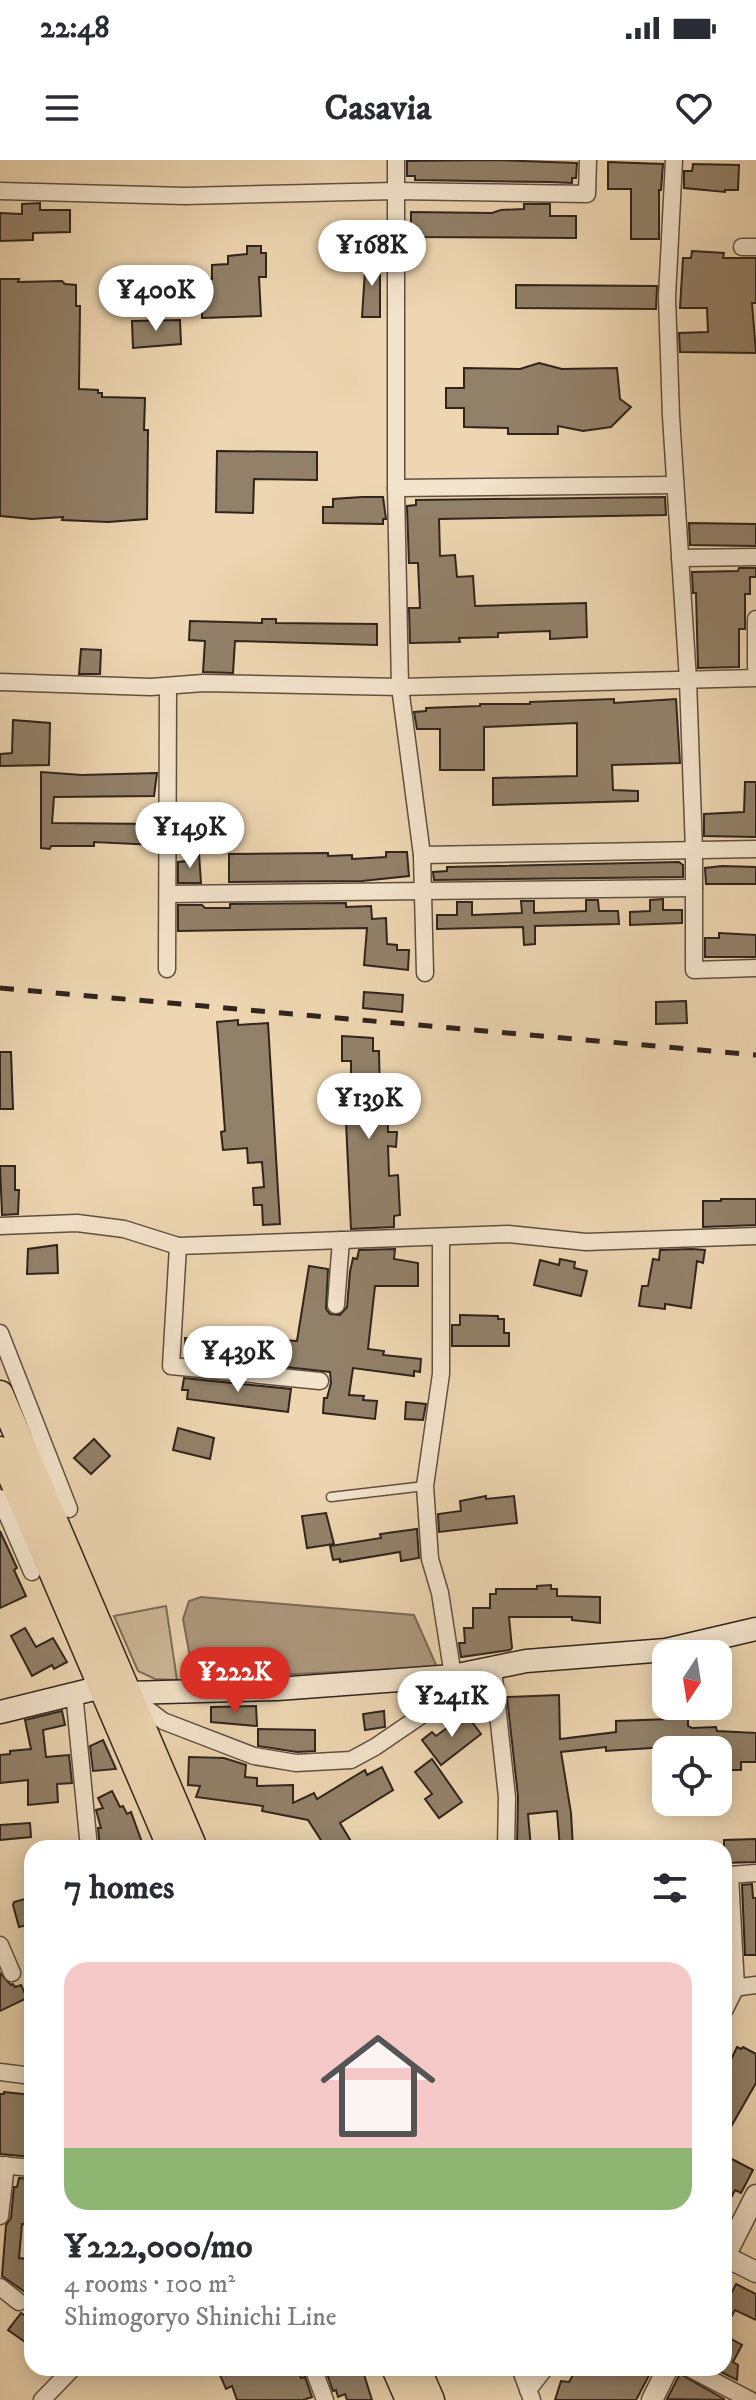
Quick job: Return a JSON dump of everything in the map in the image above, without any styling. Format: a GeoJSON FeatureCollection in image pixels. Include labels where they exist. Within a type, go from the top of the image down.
{"type":"FeatureCollection","features":[{"type":"Feature","properties":{"kind":"highway"},"geometry":{"type":"LineString","coordinates":[[0,1394],[70,1587],[102,1687],[168,1840]]}},
{"type":"Feature","properties":{"kind":"highway"},"geometry":{"type":"LineString","coordinates":[[0,1450],[128,1693],[191,1840]]}},
{"type":"Feature","properties":{"kind":"highway"},"geometry":{"type":"LineString","coordinates":[[69,1509],[70,1587]]}},
{"type":"Feature","properties":{"kind":"highway"},"geometry":{"type":"LineString","coordinates":[[32,1572],[70,1587]]}},
{"type":"Feature","properties":{"kind":"highway"},"geometry":{"type":"LineString","coordinates":[[398,2376],[409,2400]]}},
{"type":"Feature","properties":{"kind":"highway"},"geometry":{"type":"LineString","coordinates":[[420,2376],[431,2400]]}},
{"type":"Feature","properties":{"kind":"main road"},"geometry":{"type":"LineString","coordinates":[[0,1712],[102,1687],[128,1693],[277,1689],[453,1676],[526,1661],[666,1650],[756,1629]]}},
{"type":"Feature","properties":{"kind":"street"},"geometry":{"type":"LineString","coordinates":[[396,160],[396,488],[400,687],[422,855],[425,973]]}},
{"type":"Feature","properties":{"kind":"street"},"geometry":{"type":"LineString","coordinates":[[0,191],[185,196],[395,191],[587,194],[588,160]]}},
{"type":"Feature","properties":{"kind":"street"},"geometry":{"type":"LineString","coordinates":[[674,160],[667,297],[684,657],[688,680],[694,851],[694,970],[756,968]]}},
{"type":"Feature","properties":{"kind":"street"},"geometry":{"type":"LineString","coordinates":[[396,488],[675,485]]}},
{"type":"Feature","properties":{"kind":"street"},"geometry":{"type":"LineString","coordinates":[[680,558],[756,557]]}},
{"type":"Feature","properties":{"kind":"street"},"geometry":{"type":"LineString","coordinates":[[756,619],[756,668]]}},
{"type":"Feature","properties":{"kind":"street"},"geometry":{"type":"LineString","coordinates":[[0,682],[400,687],[756,678]]}},
{"type":"Feature","properties":{"kind":"street"},"geometry":{"type":"LineString","coordinates":[[167,969],[168,686]]}},
{"type":"Feature","properties":{"kind":"street"},"geometry":{"type":"LineString","coordinates":[[422,855],[756,849]]}},
{"type":"Feature","properties":{"kind":"street"},"geometry":{"type":"LineString","coordinates":[[168,894],[694,888]]}},
{"type":"Feature","properties":{"kind":"street"},"geometry":{"type":"LineString","coordinates":[[0,1226],[77,1223],[124,1229],[178,1246],[508,1234],[586,1242],[756,1236]]}},
{"type":"Feature","properties":{"kind":"street"},"geometry":{"type":"LineString","coordinates":[[128,1693],[163,1721],[254,1756],[296,1763],[351,1760],[441,1702],[453,1676],[440,1593],[430,1559],[425,1486],[441,1374],[441,1237]]}},
{"type":"Feature","properties":{"kind":"street"},"geometry":{"type":"LineString","coordinates":[[336,1305],[341,1240]]}},
{"type":"Feature","properties":{"kind":"street"},"geometry":{"type":"LineString","coordinates":[[178,1246],[171,1366],[320,1381]]}},
{"type":"Feature","properties":{"kind":"street"},"geometry":{"type":"LineString","coordinates":[[0,1333],[69,1509]]}},
{"type":"Feature","properties":{"kind":"street"},"geometry":{"type":"LineString","coordinates":[[0,1498],[32,1572]]}},
{"type":"Feature","properties":{"kind":"street"},"geometry":{"type":"LineString","coordinates":[[493,1668],[507,1797],[506,1840]]}},
{"type":"Feature","properties":{"kind":"street"},"geometry":{"type":"LineString","coordinates":[[74,1692],[88,1840]]}},
{"type":"Feature","properties":{"kind":"street"},"geometry":{"type":"LineString","coordinates":[[732,1875],[756,1873]]}},
{"type":"Feature","properties":{"kind":"street"},"geometry":{"type":"LineString","coordinates":[[0,1945],[12,1973]]}},
{"type":"Feature","properties":{"kind":"street"},"geometry":{"type":"LineString","coordinates":[[732,1988],[756,1985]]}},
{"type":"Feature","properties":{"kind":"street"},"geometry":{"type":"LineString","coordinates":[[0,2072],[24,2075]]}},
{"type":"Feature","properties":{"kind":"street"},"geometry":{"type":"LineString","coordinates":[[0,2216],[3,2165],[24,2167]]}},
{"type":"Feature","properties":{"kind":"street"},"geometry":{"type":"LineString","coordinates":[[732,2241],[756,2195]]}},
{"type":"Feature","properties":{"kind":"street"},"geometry":{"type":"LineString","coordinates":[[732,2260],[756,2272]]}},
{"type":"Feature","properties":{"kind":"street"},"geometry":{"type":"LineString","coordinates":[[0,2287],[19,2302]]}},
{"type":"Feature","properties":{"kind":"street"},"geometry":{"type":"LineString","coordinates":[[42,2400],[65,2376]]}},
{"type":"Feature","properties":{"kind":"street"},"geometry":{"type":"LineString","coordinates":[[315,2376],[322,2399]]}},
{"type":"Feature","properties":{"kind":"street"},"geometry":{"type":"LineString","coordinates":[[523,2376],[530,2395]]}},
{"type":"Feature","properties":{"kind":"street"},"geometry":{"type":"LineString","coordinates":[[530,2395],[541,2376]]}},
{"type":"Feature","properties":{"kind":"street"},"geometry":{"type":"LineString","coordinates":[[652,2400],[664,2376]]}},
{"type":"Feature","properties":{"kind":"street"},"geometry":{"type":"LineString","coordinates":[[704,2376],[750,2400]]}},
{"type":"Feature","properties":{"kind":"lane"},"geometry":{"type":"LineString","coordinates":[[331,1497],[425,1486]]}},
{"type":"Feature","properties":{"kind":"shaded area"},"geometry":{"type":"Polygon","coordinates":[[[201,1597],[414,1615],[437,1667],[194,1679],[183,1619],[189,1601],[201,1597]]]}},
{"type":"Feature","properties":{"kind":"shaded area"},"geometry":{"type":"Polygon","coordinates":[[[166,1606],[177,1680],[155,1679],[138,1671],[114,1616],[166,1606]]]}},
{"type":"Feature","properties":{"kind":"building"},"geometry":{"type":"Polygon","coordinates":[[[407,161],[577,163],[576,178],[572,178],[572,183],[415,180],[415,176],[407,176],[407,161]]]}},
{"type":"Feature","properties":{"kind":"building"},"geometry":{"type":"Polygon","coordinates":[[[608,162],[663,164],[659,190],[659,239],[631,239],[631,189],[608,189],[608,162]]]}},
{"type":"Feature","properties":{"kind":"building"},"geometry":{"type":"Polygon","coordinates":[[[693,164],[739,165],[738,190],[725,192],[684,188],[684,171],[692,171],[693,164]]]}},
{"type":"Feature","properties":{"kind":"building"},"geometry":{"type":"Polygon","coordinates":[[[40,203],[40,210],[70,210],[70,232],[33,233],[33,240],[0,241],[0,213],[22,214],[22,204],[40,203]]]}},
{"type":"Feature","properties":{"kind":"building"},"geometry":{"type":"Polygon","coordinates":[[[524,204],[550,204],[550,216],[576,216],[576,238],[411,237],[411,212],[492,213],[524,209],[524,204]]]}},
{"type":"Feature","properties":{"kind":"building"},"geometry":{"type":"Polygon","coordinates":[[[247,246],[261,246],[261,253],[266,253],[266,277],[259,277],[261,316],[202,318],[203,279],[212,279],[212,265],[228,264],[228,256],[247,254],[247,246]]]}},
{"type":"Feature","properties":{"kind":"building"},"geometry":{"type":"Polygon","coordinates":[[[692,251],[724,253],[723,258],[756,258],[756,303],[752,303],[756,353],[680,352],[679,333],[708,332],[707,308],[680,308],[683,258],[691,258],[692,251]]]}},
{"type":"Feature","properties":{"kind":"building"},"geometry":{"type":"Polygon","coordinates":[[[366,256],[380,256],[380,317],[362,317],[366,256]]]}},
{"type":"Feature","properties":{"kind":"building"},"geometry":{"type":"Polygon","coordinates":[[[0,279],[19,279],[18,282],[62,281],[76,285],[76,306],[80,306],[79,389],[98,390],[102,397],[145,398],[144,430],[148,430],[147,519],[108,522],[62,520],[63,517],[32,519],[0,516],[0,279]]]}},
{"type":"Feature","properties":{"kind":"building"},"geometry":{"type":"Polygon","coordinates":[[[516,285],[657,286],[656,309],[516,308],[516,285]]]}},
{"type":"Feature","properties":{"kind":"building"},"geometry":{"type":"Polygon","coordinates":[[[180,320],[181,344],[133,348],[132,321],[180,320]]]}},
{"type":"Feature","properties":{"kind":"building"},"geometry":{"type":"Polygon","coordinates":[[[539,363],[562,369],[617,368],[620,399],[631,407],[611,427],[583,431],[558,426],[558,434],[508,434],[508,428],[464,427],[464,408],[446,408],[446,388],[464,388],[464,368],[520,369],[539,363]]]}},
{"type":"Feature","properties":{"kind":"building"},"geometry":{"type":"Polygon","coordinates":[[[217,451],[317,452],[317,480],[254,479],[253,513],[216,512],[217,451]]]}},
{"type":"Feature","properties":{"kind":"building"},"geometry":{"type":"Polygon","coordinates":[[[383,497],[386,519],[383,519],[383,524],[323,523],[323,507],[333,507],[333,499],[383,497]]]}},
{"type":"Feature","properties":{"kind":"building"},"geometry":{"type":"Polygon","coordinates":[[[665,497],[666,515],[439,519],[440,556],[455,555],[457,577],[473,576],[475,606],[586,603],[587,637],[550,639],[550,631],[498,633],[498,637],[459,638],[460,642],[410,643],[409,608],[420,608],[418,563],[409,563],[407,506],[416,505],[416,500],[665,497]]]}},
{"type":"Feature","properties":{"kind":"building"},"geometry":{"type":"Polygon","coordinates":[[[689,523],[756,524],[756,546],[690,545],[689,523]]]}},
{"type":"Feature","properties":{"kind":"building"},"geometry":{"type":"Polygon","coordinates":[[[739,568],[756,568],[756,577],[750,577],[750,594],[745,594],[745,629],[739,629],[739,667],[698,668],[696,593],[693,593],[692,572],[738,571],[739,568]]]}},
{"type":"Feature","properties":{"kind":"building"},"geometry":{"type":"Polygon","coordinates":[[[262,619],[276,619],[276,623],[377,624],[377,645],[235,641],[233,673],[203,672],[205,641],[189,640],[190,621],[262,623],[262,619]]]}},
{"type":"Feature","properties":{"kind":"building"},"geometry":{"type":"Polygon","coordinates":[[[81,649],[101,650],[100,674],[79,674],[81,649]]]}},
{"type":"Feature","properties":{"kind":"building"},"geometry":{"type":"Polygon","coordinates":[[[614,699],[614,703],[676,699],[680,763],[612,765],[613,790],[638,791],[638,801],[493,805],[493,778],[577,776],[577,723],[484,727],[484,770],[440,770],[440,729],[417,729],[414,712],[426,711],[426,708],[480,704],[614,699]]]}},
{"type":"Feature","properties":{"kind":"building"},"geometry":{"type":"Polygon","coordinates":[[[13,720],[50,723],[49,765],[0,766],[0,754],[12,753],[13,720]]]}},
{"type":"Feature","properties":{"kind":"building"},"geometry":{"type":"Polygon","coordinates":[[[41,772],[82,775],[157,773],[154,796],[54,797],[52,823],[157,824],[156,845],[94,842],[94,846],[41,848],[41,772]]]}},
{"type":"Feature","properties":{"kind":"building"},"geometry":{"type":"Polygon","coordinates":[[[745,782],[756,782],[756,837],[704,836],[704,814],[744,812],[745,782]]]}},
{"type":"Feature","properties":{"kind":"building"},"geometry":{"type":"Polygon","coordinates":[[[386,852],[407,852],[409,876],[362,881],[229,882],[229,854],[328,853],[328,856],[352,855],[352,859],[386,857],[386,852]]]}},
{"type":"Feature","properties":{"kind":"building"},"geometry":{"type":"Polygon","coordinates":[[[199,854],[201,883],[178,883],[178,862],[187,861],[186,855],[199,854]]]}},
{"type":"Feature","properties":{"kind":"building"},"geometry":{"type":"Polygon","coordinates":[[[679,862],[683,865],[683,877],[434,880],[433,872],[447,871],[447,867],[679,862]]]}},
{"type":"Feature","properties":{"kind":"building"},"geometry":{"type":"Polygon","coordinates":[[[756,867],[756,884],[706,884],[705,868],[756,867]]]}},
{"type":"Feature","properties":{"kind":"building"},"geometry":{"type":"Polygon","coordinates":[[[663,899],[663,910],[682,910],[682,923],[630,925],[630,912],[650,911],[650,900],[663,899]]]}},
{"type":"Feature","properties":{"kind":"building"},"geometry":{"type":"Polygon","coordinates":[[[586,900],[598,900],[599,911],[618,911],[619,924],[535,926],[535,944],[524,945],[523,927],[437,929],[437,915],[457,915],[457,902],[472,902],[472,915],[522,913],[521,901],[534,901],[534,913],[586,911],[586,900]]]}},
{"type":"Feature","properties":{"kind":"building"},"geometry":{"type":"Polygon","coordinates":[[[346,903],[346,907],[371,906],[372,919],[386,918],[387,944],[397,945],[397,950],[409,950],[408,970],[364,965],[367,928],[178,931],[178,905],[230,908],[230,904],[346,903]]]}},
{"type":"Feature","properties":{"kind":"building"},"geometry":{"type":"Polygon","coordinates":[[[719,933],[756,935],[756,957],[705,957],[705,938],[719,938],[719,933]]]}},
{"type":"Feature","properties":{"kind":"building"},"geometry":{"type":"Polygon","coordinates":[[[364,992],[403,995],[402,1012],[363,1008],[364,992]]]}},
{"type":"Feature","properties":{"kind":"building"},"geometry":{"type":"Polygon","coordinates":[[[686,1001],[687,1023],[656,1024],[656,1002],[686,1001]]]}},
{"type":"Feature","properties":{"kind":"building"},"geometry":{"type":"Polygon","coordinates":[[[238,1020],[238,1025],[268,1023],[280,1224],[263,1225],[262,1205],[254,1205],[253,1188],[264,1187],[262,1162],[248,1163],[247,1148],[223,1150],[221,1132],[225,1131],[217,1022],[238,1020]]]}},
{"type":"Feature","properties":{"kind":"building"},"geometry":{"type":"Polygon","coordinates":[[[342,1036],[373,1038],[373,1051],[379,1051],[380,1096],[387,1096],[388,1132],[397,1132],[396,1147],[388,1146],[389,1176],[398,1175],[400,1215],[394,1216],[394,1227],[351,1229],[345,1100],[351,1100],[351,1061],[342,1061],[342,1036]]]}},
{"type":"Feature","properties":{"kind":"building"},"geometry":{"type":"Polygon","coordinates":[[[0,1052],[11,1052],[13,1109],[0,1109],[0,1052]]]}},
{"type":"Feature","properties":{"kind":"building"},"geometry":{"type":"Polygon","coordinates":[[[0,1166],[15,1166],[15,1190],[19,1190],[18,1214],[2,1215],[0,1166]]]}},
{"type":"Feature","properties":{"kind":"building"},"geometry":{"type":"Polygon","coordinates":[[[756,1199],[756,1225],[703,1227],[703,1201],[756,1199]]]}},
{"type":"Feature","properties":{"kind":"building"},"geometry":{"type":"Polygon","coordinates":[[[57,1245],[58,1273],[27,1274],[28,1249],[57,1245]]]}},
{"type":"Feature","properties":{"kind":"building"},"geometry":{"type":"Polygon","coordinates":[[[395,1249],[394,1259],[418,1263],[418,1286],[375,1286],[368,1349],[384,1351],[383,1355],[421,1359],[420,1372],[414,1371],[414,1376],[353,1368],[349,1395],[377,1401],[375,1419],[323,1413],[324,1398],[327,1398],[331,1383],[330,1372],[186,1356],[185,1338],[199,1339],[199,1335],[297,1341],[309,1266],[328,1269],[326,1309],[330,1314],[340,1315],[347,1307],[350,1272],[353,1258],[357,1259],[359,1250],[395,1249]]]}},
{"type":"Feature","properties":{"kind":"building"},"geometry":{"type":"Polygon","coordinates":[[[660,1250],[705,1250],[703,1263],[697,1261],[691,1308],[665,1304],[665,1309],[639,1306],[642,1286],[648,1286],[653,1259],[659,1260],[660,1250]]]}},
{"type":"Feature","properties":{"kind":"building"},"geometry":{"type":"Polygon","coordinates":[[[560,1259],[575,1262],[574,1268],[587,1271],[581,1296],[534,1285],[540,1260],[559,1265],[560,1259]]]}},
{"type":"Feature","properties":{"kind":"building"},"geometry":{"type":"Polygon","coordinates":[[[460,1315],[498,1316],[498,1319],[504,1319],[504,1333],[509,1333],[509,1346],[452,1346],[452,1325],[460,1325],[460,1315]]]}},
{"type":"Feature","properties":{"kind":"building"},"geometry":{"type":"Polygon","coordinates":[[[184,1378],[291,1389],[288,1412],[187,1399],[188,1390],[182,1390],[184,1378]]]}},
{"type":"Feature","properties":{"kind":"building"},"geometry":{"type":"Polygon","coordinates":[[[406,1402],[426,1404],[423,1420],[405,1419],[406,1402]]]}},
{"type":"Feature","properties":{"kind":"building"},"geometry":{"type":"Polygon","coordinates":[[[178,1428],[214,1438],[210,1459],[173,1450],[178,1428]]]}},
{"type":"Feature","properties":{"kind":"building"},"geometry":{"type":"Polygon","coordinates":[[[94,1439],[110,1456],[91,1474],[74,1458],[94,1439]]]}},
{"type":"Feature","properties":{"kind":"building"},"geometry":{"type":"Polygon","coordinates":[[[486,1496],[486,1499],[514,1496],[517,1523],[439,1532],[438,1514],[461,1511],[460,1501],[486,1496]]]}},
{"type":"Feature","properties":{"kind":"building"},"geometry":{"type":"Polygon","coordinates":[[[326,1513],[334,1544],[307,1548],[302,1516],[326,1513]]]}},
{"type":"Feature","properties":{"kind":"building"},"geometry":{"type":"Polygon","coordinates":[[[417,1529],[419,1558],[401,1561],[400,1552],[340,1562],[340,1559],[333,1560],[330,1546],[417,1529]]]}},
{"type":"Feature","properties":{"kind":"building"},"geometry":{"type":"Polygon","coordinates":[[[0,1531],[26,1596],[0,1608],[0,1531]]]}},
{"type":"Feature","properties":{"kind":"building"},"geometry":{"type":"Polygon","coordinates":[[[551,1585],[551,1589],[557,1589],[557,1596],[600,1597],[600,1623],[572,1620],[572,1617],[509,1617],[510,1650],[461,1657],[459,1643],[465,1643],[464,1628],[473,1628],[473,1608],[490,1608],[490,1594],[496,1594],[496,1589],[537,1589],[537,1586],[551,1585]]]}},
{"type":"Feature","properties":{"kind":"building"},"geometry":{"type":"Polygon","coordinates":[[[25,1628],[36,1647],[53,1638],[67,1662],[54,1669],[52,1665],[32,1676],[11,1636],[25,1628]]]}},
{"type":"Feature","properties":{"kind":"building"},"geometry":{"type":"Polygon","coordinates":[[[559,1695],[560,1739],[616,1732],[616,1721],[652,1720],[688,1720],[688,1726],[692,1728],[716,1727],[717,1731],[756,1733],[756,1762],[741,1762],[741,1770],[732,1770],[732,1736],[652,1736],[652,1748],[606,1751],[606,1747],[561,1752],[573,1840],[559,1840],[557,1811],[528,1814],[530,1840],[517,1840],[518,1796],[507,1697],[559,1695]]]}},
{"type":"Feature","properties":{"kind":"building"},"geometry":{"type":"Polygon","coordinates":[[[256,1706],[257,1726],[211,1722],[211,1707],[256,1706]]]}},
{"type":"Feature","properties":{"kind":"building"},"geometry":{"type":"Polygon","coordinates":[[[62,1711],[65,1725],[43,1730],[46,1757],[69,1755],[72,1783],[57,1784],[58,1802],[28,1805],[28,1780],[0,1783],[0,1755],[31,1749],[25,1720],[62,1711]]]}},
{"type":"Feature","properties":{"kind":"building"},"geometry":{"type":"Polygon","coordinates":[[[384,1711],[385,1727],[365,1730],[363,1714],[384,1711]]]}},
{"type":"Feature","properties":{"kind":"building"},"geometry":{"type":"Polygon","coordinates":[[[466,1714],[481,1734],[441,1765],[422,1740],[432,1732],[436,1736],[466,1714]]]}},
{"type":"Feature","properties":{"kind":"building"},"geometry":{"type":"Polygon","coordinates":[[[258,1729],[315,1730],[315,1751],[297,1752],[258,1746],[258,1729]]]}},
{"type":"Feature","properties":{"kind":"building"},"geometry":{"type":"Polygon","coordinates":[[[103,1740],[116,1769],[93,1771],[90,1746],[103,1740]]]}},
{"type":"Feature","properties":{"kind":"building"},"geometry":{"type":"Polygon","coordinates":[[[189,1757],[224,1758],[246,1765],[245,1777],[257,1778],[257,1786],[293,1785],[293,1803],[314,1793],[317,1799],[365,1770],[367,1775],[382,1767],[393,1790],[340,1823],[350,1840],[321,1840],[308,1820],[262,1811],[263,1806],[196,1797],[200,1786],[188,1785],[189,1757]]]}},
{"type":"Feature","properties":{"kind":"building"},"geometry":{"type":"Polygon","coordinates":[[[432,1759],[462,1802],[439,1818],[425,1799],[432,1794],[415,1772],[432,1759]]]}},
{"type":"Feature","properties":{"kind":"building"},"geometry":{"type":"Polygon","coordinates":[[[112,1791],[120,1807],[123,1806],[127,1814],[131,1812],[141,1840],[99,1840],[98,1828],[101,1828],[96,1810],[103,1808],[98,1798],[112,1791]]]}},
{"type":"Feature","properties":{"kind":"building"},"geometry":{"type":"Polygon","coordinates":[[[30,1823],[31,1837],[0,1840],[0,1825],[30,1823]]]}},
{"type":"Feature","properties":{"kind":"building"},"geometry":{"type":"Polygon","coordinates":[[[756,1839],[756,1862],[732,1863],[732,1840],[724,1840],[756,1839]]]}},
{"type":"Feature","properties":{"kind":"building"},"geometry":{"type":"Polygon","coordinates":[[[752,1884],[753,1898],[756,1898],[756,1955],[745,1955],[742,1885],[752,1884]]]}},
{"type":"Feature","properties":{"kind":"building"},"geometry":{"type":"Polygon","coordinates":[[[24,1899],[24,1926],[19,1927],[14,1902],[24,1899]]]}},
{"type":"Feature","properties":{"kind":"building"},"geometry":{"type":"Polygon","coordinates":[[[0,1973],[11,1985],[21,1985],[24,1999],[0,2011],[0,1973]]]}},
{"type":"Feature","properties":{"kind":"building"},"geometry":{"type":"Polygon","coordinates":[[[737,2047],[756,2054],[756,2083],[732,2125],[732,2057],[737,2047]]]}},
{"type":"Feature","properties":{"kind":"building"},"geometry":{"type":"Polygon","coordinates":[[[0,2094],[24,2094],[24,2156],[0,2154],[0,2094]]]}},
{"type":"Feature","properties":{"kind":"building"},"geometry":{"type":"Polygon","coordinates":[[[732,2159],[753,2170],[741,2193],[735,2190],[732,2196],[732,2159]]]}},
{"type":"Feature","properties":{"kind":"building"},"geometry":{"type":"Polygon","coordinates":[[[19,2178],[24,2178],[24,2224],[19,2258],[24,2259],[24,2291],[2,2276],[6,2225],[11,2218],[14,2187],[17,2187],[19,2178]]]}},
{"type":"Feature","properties":{"kind":"building"},"geometry":{"type":"Polygon","coordinates":[[[736,2284],[756,2294],[756,2320],[735,2310],[732,2315],[732,2292],[736,2284]]]}},
{"type":"Feature","properties":{"kind":"building"},"geometry":{"type":"Polygon","coordinates":[[[21,2313],[24,2315],[24,2341],[8,2330],[21,2313]]]}},
{"type":"Feature","properties":{"kind":"building"},"geometry":{"type":"Polygon","coordinates":[[[732,2339],[742,2345],[733,2362],[738,2365],[737,2380],[729,2376],[732,2376],[732,2339]]]}},
{"type":"Feature","properties":{"kind":"building"},"geometry":{"type":"Polygon","coordinates":[[[220,2376],[300,2376],[305,2377],[312,2397],[303,2400],[237,2400],[232,2386],[226,2389],[220,2376]]]}},
{"type":"Feature","properties":{"kind":"building"},"geometry":{"type":"Polygon","coordinates":[[[328,2376],[364,2376],[372,2400],[347,2400],[345,2394],[338,2397],[336,2390],[333,2391],[328,2376]]]}},
{"type":"Feature","properties":{"kind":"building"},"geometry":{"type":"Polygon","coordinates":[[[572,2376],[649,2376],[636,2400],[555,2400],[561,2381],[569,2382],[572,2376]]]}},
{"type":"Feature","properties":{"kind":"building"},"geometry":{"type":"Polygon","coordinates":[[[679,2376],[684,2376],[724,2400],[667,2399],[679,2376]]]}},
{"type":"Feature","properties":{"kind":"railway"},"geometry":{"type":"LineString","coordinates":[[0,988],[756,1055]]}}]}
